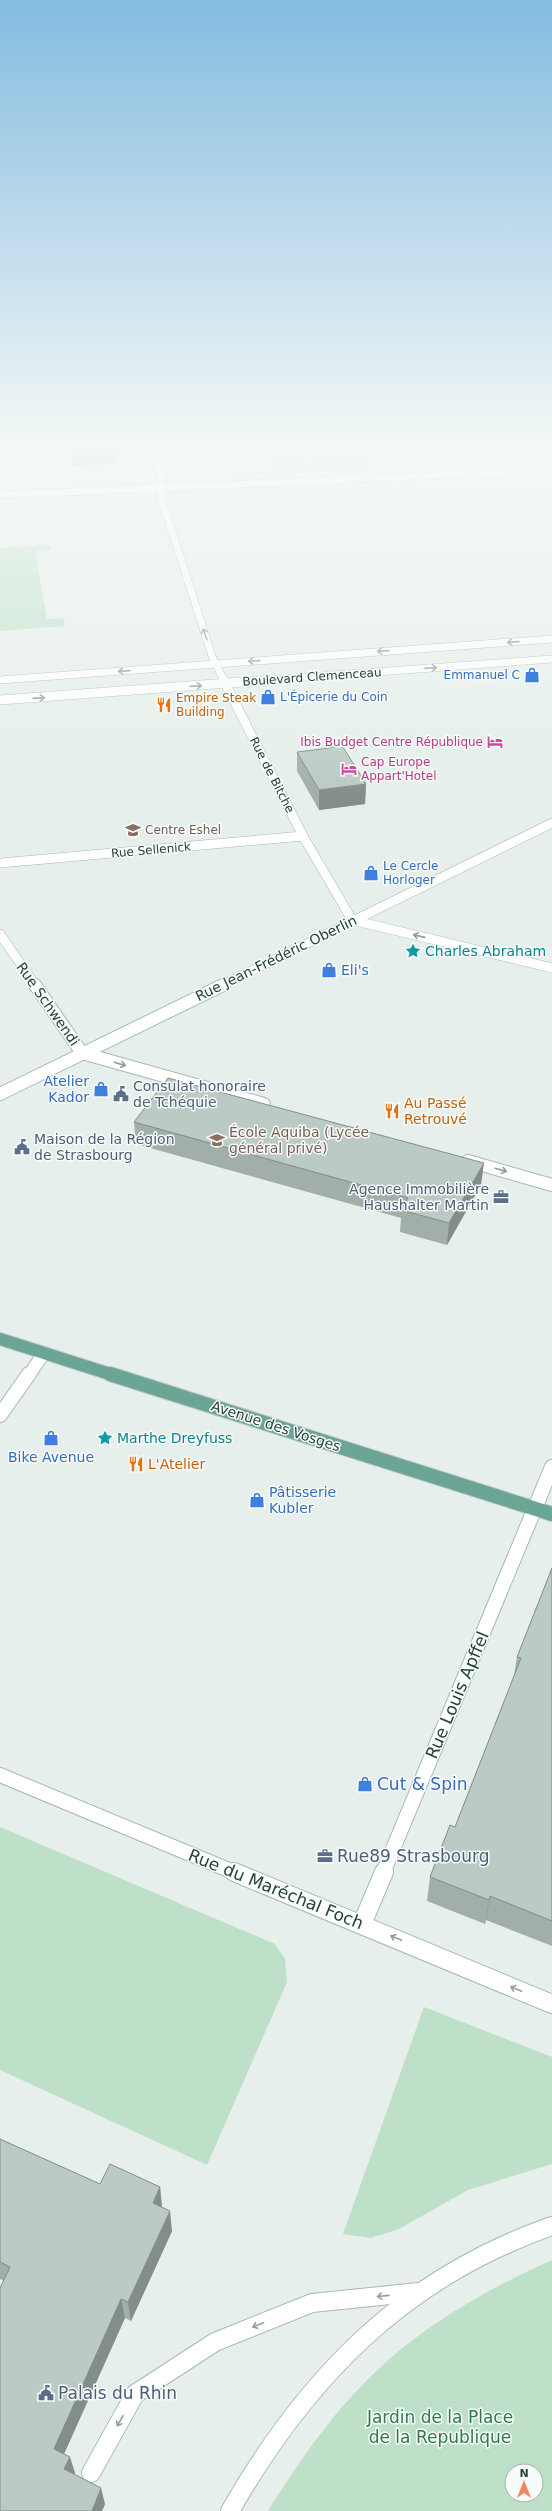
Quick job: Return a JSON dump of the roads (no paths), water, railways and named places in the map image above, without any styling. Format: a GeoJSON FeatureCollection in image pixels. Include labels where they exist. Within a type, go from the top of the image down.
{"type":"FeatureCollection","features":[{"type":"Feature","properties":{"kind":"main road","name":"Avenue des Vosges"},"geometry":{"type":"LineString","coordinates":[[0,1339],[552,1514]]}},
{"type":"Feature","properties":{"kind":"street","name":"Rue de Bitche"},"geometry":{"type":"LineString","coordinates":[[182,561],[224,684],[303,836],[352,920]]}},
{"type":"Feature","properties":{"kind":"street","name":"Boulevard Clemenceau"},"geometry":{"type":"LineString","coordinates":[[0,680],[552,639]]}},
{"type":"Feature","properties":{"kind":"street","name":"Boulevard Clemenceau"},"geometry":{"type":"LineString","coordinates":[[0,700],[552,659]]}},
{"type":"Feature","properties":{"kind":"street","name":"Rue Jean-Frédéric Oberlin"},"geometry":{"type":"LineString","coordinates":[[0,1094],[552,823]]}},
{"type":"Feature","properties":{"kind":"street","name":"Rue Sellenick"},"geometry":{"type":"LineString","coordinates":[[0,863],[303,836]]}},
{"type":"Feature","properties":{"kind":"street"},"geometry":{"type":"LineString","coordinates":[[352,920],[552,968]]}},
{"type":"Feature","properties":{"kind":"street","name":"Rue Schwendi"},"geometry":{"type":"LineString","coordinates":[[0,934],[82,1053]]}},
{"type":"Feature","properties":{"kind":"street"},"geometry":{"type":"LineString","coordinates":[[82,1053],[277,1108]]}},
{"type":"Feature","properties":{"kind":"street"},"geometry":{"type":"LineString","coordinates":[[460,1159],[552,1185]]}},
{"type":"Feature","properties":{"kind":"street"},"geometry":{"type":"LineString","coordinates":[[0,1415],[44,1353]]}},
{"type":"Feature","properties":{"kind":"street","name":"Rue Louis Apffel"},"geometry":{"type":"LineString","coordinates":[[362,1924],[552,1467]]}},
{"type":"Feature","properties":{"kind":"street","name":"Rue du Maréchal Foch"},"geometry":{"type":"LineString","coordinates":[[0,1775],[552,2004]]}},
{"type":"Feature","properties":{"kind":"street"},"geometry":{"type":"LineString","coordinates":[[230,2511],[258,2462],[310,2392],[362,2340],[422,2292],[481,2255],[552,2226]]}},
{"type":"Feature","properties":{"kind":"street"},"geometry":{"type":"LineString","coordinates":[[91,2473],[135,2394],[215,2342],[312,2303],[422,2292]]}},
{"type":"Feature","properties":{"kind":"place","name":"Emmanuel C"},"geometry":{"type":"Point","coordinates":[532,675]}},
{"type":"Feature","properties":{"kind":"place","name":"L'Épicerie du Coin"},"geometry":{"type":"Point","coordinates":[268,697]}},
{"type":"Feature","properties":{"kind":"place","name":"Empire Steak Building"},"geometry":{"type":"Point","coordinates":[164,705]}},
{"type":"Feature","properties":{"kind":"place","name":"Ibis Budget Centre République"},"geometry":{"type":"Point","coordinates":[495,742]}},
{"type":"Feature","properties":{"kind":"place","name":"Cap Europe Appart'Hotel"},"geometry":{"type":"Point","coordinates":[349,769]}},
{"type":"Feature","properties":{"kind":"place","name":"Centre Eshel"},"geometry":{"type":"Point","coordinates":[133,830]}},
{"type":"Feature","properties":{"kind":"place","name":"Le Cercle Horloger"},"geometry":{"type":"Point","coordinates":[371,873]}},
{"type":"Feature","properties":{"kind":"place","name":"Charles Abraham"},"geometry":{"type":"Point","coordinates":[413,951]}},
{"type":"Feature","properties":{"kind":"place","name":"Eli's"},"geometry":{"type":"Point","coordinates":[329,970]}},
{"type":"Feature","properties":{"kind":"place","name":"Atelier Kador"},"geometry":{"type":"Point","coordinates":[101,1089]}},
{"type":"Feature","properties":{"kind":"place","name":"Consulat honoraire de Tchéquie"},"geometry":{"type":"Point","coordinates":[121,1094]}},
{"type":"Feature","properties":{"kind":"place","name":"Au Passé Retrouvé"},"geometry":{"type":"Point","coordinates":[392,1111]}},
{"type":"Feature","properties":{"kind":"place","name":"École Aquiba (Lycée général privé)"},"geometry":{"type":"Point","coordinates":[217,1140]}},
{"type":"Feature","properties":{"kind":"place","name":"Maison de la Région de Strasbourg"},"geometry":{"type":"Point","coordinates":[22,1147]}},
{"type":"Feature","properties":{"kind":"place","name":"Agence Immobilière Haushalter Martin"},"geometry":{"type":"Point","coordinates":[501,1197]}},
{"type":"Feature","properties":{"kind":"place","name":"Bike Avenue"},"geometry":{"type":"Point","coordinates":[51,1438]}},
{"type":"Feature","properties":{"kind":"place","name":"Marthe Dreyfuss"},"geometry":{"type":"Point","coordinates":[105,1438]}},
{"type":"Feature","properties":{"kind":"place","name":"L'Atelier"},"geometry":{"type":"Point","coordinates":[136,1464]}},
{"type":"Feature","properties":{"kind":"place","name":"Pâtisserie Kubler"},"geometry":{"type":"Point","coordinates":[257,1500]}},
{"type":"Feature","properties":{"kind":"place","name":"Cut & Spin"},"geometry":{"type":"Point","coordinates":[365,1784]}},
{"type":"Feature","properties":{"kind":"place","name":"Rue89 Strasbourg"},"geometry":{"type":"Point","coordinates":[325,1856]}},
{"type":"Feature","properties":{"kind":"place","name":"Palais du Rhin"},"geometry":{"type":"Point","coordinates":[46,2393]}},
{"type":"Feature","properties":{"kind":"park label","name":"Jardin de la Place de la Republique"},"geometry":{"type":"Point","coordinates":[440,2427]}}]}
